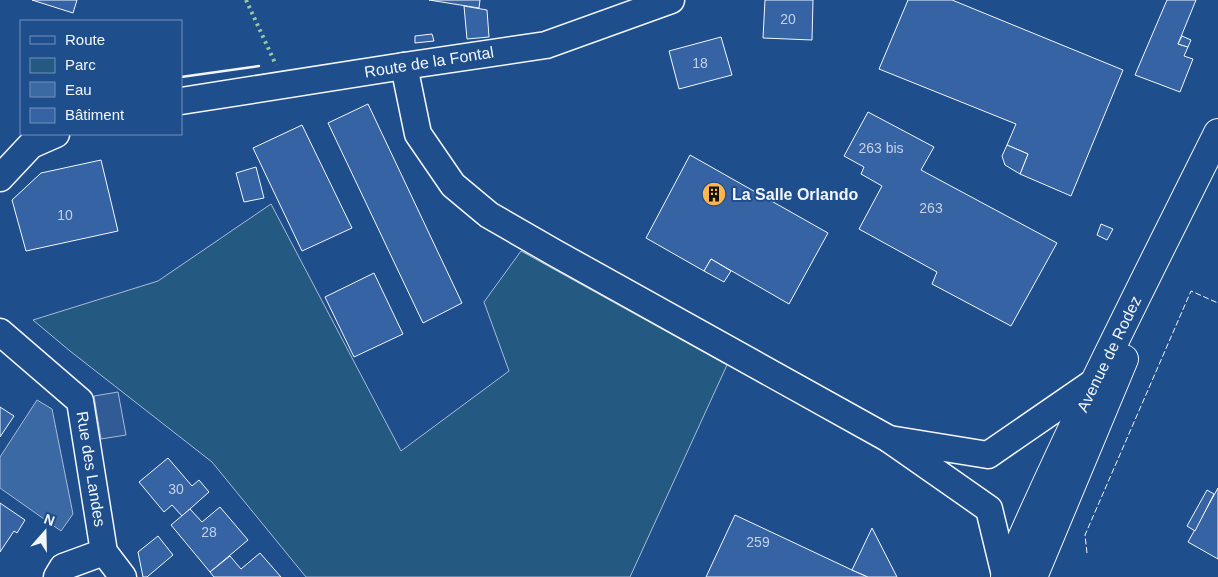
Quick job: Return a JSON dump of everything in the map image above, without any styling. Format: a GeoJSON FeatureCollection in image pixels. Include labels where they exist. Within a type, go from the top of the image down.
{"type":"FeatureCollection","features":[{"type":"Feature","properties":{"kind":"main road","name":"Avenue de Rodez"},"geometry":{"type":"LineString","coordinates":[[1005,576],[1094,382],[1218,134]]}},
{"type":"Feature","properties":{"kind":"main road","name":"Avenue de Rodez"},"geometry":{"type":"LineString","coordinates":[[1034,577],[1218,134]]}},
{"type":"Feature","properties":{"kind":"street","name":"Route de la Fontal"},"geometry":{"type":"LineString","coordinates":[[182,102],[546,45],[671,0]]}},
{"type":"Feature","properties":{"kind":"street"},"geometry":{"type":"LineString","coordinates":[[404,66],[418,134],[453,185],[489,215],[554,253],[889,439],[989,509],[1005,576]]}},
{"type":"Feature","properties":{"kind":"street"},"geometry":{"type":"LineString","coordinates":[[0,178],[31,144],[54,135]]}},
{"type":"Feature","properties":{"kind":"street","name":"Rue des Landes"},"geometry":{"type":"LineString","coordinates":[[0,332],[80,401],[104,552],[123,577]]}},
{"type":"Feature","properties":{"kind":"street"},"geometry":{"type":"LineString","coordinates":[[889,439],[988,455],[1094,382]]}},
{"type":"Feature","properties":{"kind":"street"},"geometry":{"type":"LineString","coordinates":[[57,577],[64,567],[104,552]]}},
{"type":"Feature","properties":{"kind":"green space"},"geometry":{"type":"Polygon","coordinates":[[[271,204],[401,451],[509,371],[484,302],[521,251],[727,365],[630,577],[306,577],[212,462],[33,320],[158,281],[271,204]]]}},
{"type":"Feature","properties":{"kind":"shaded area"},"geometry":{"type":"Polygon","coordinates":[[[118,392],[126,435],[101,439],[94,396],[118,392]]]}},
{"type":"Feature","properties":{"kind":"water"},"geometry":{"type":"Polygon","coordinates":[[[37,400],[52,409],[73,514],[61,531],[0,488],[0,457],[37,400]]]}},
{"type":"Feature","properties":{"kind":"building"},"geometry":{"type":"Polygon","coordinates":[[[32,0],[77,0],[73,13],[32,0]]]}},
{"type":"Feature","properties":{"kind":"building"},"geometry":{"type":"Polygon","coordinates":[[[429,0],[480,0],[479,8],[429,0]]]}},
{"type":"Feature","properties":{"kind":"building"},"geometry":{"type":"Polygon","coordinates":[[[765,0],[813,0],[812,40],[763,38],[765,0]]]}},
{"type":"Feature","properties":{"kind":"building"},"geometry":{"type":"Polygon","coordinates":[[[908,0],[952,0],[1123,70],[1071,196],[1020,174],[1028,154],[1007,145],[1016,124],[879,69],[908,0]]]}},
{"type":"Feature","properties":{"kind":"building"},"geometry":{"type":"Polygon","coordinates":[[[1167,0],[1196,0],[1178,44],[1188,47],[1184,56],[1193,59],[1180,92],[1135,75],[1167,0]]]}},
{"type":"Feature","properties":{"kind":"building"},"geometry":{"type":"Polygon","coordinates":[[[464,6],[487,10],[489,37],[467,39],[464,6]]]}},
{"type":"Feature","properties":{"kind":"building"},"geometry":{"type":"Polygon","coordinates":[[[432,34],[434,41],[415,43],[415,36],[432,34]]]}},
{"type":"Feature","properties":{"kind":"building"},"geometry":{"type":"Polygon","coordinates":[[[1182,36],[1191,40],[1188,47],[1178,44],[1182,36]]]}},
{"type":"Feature","properties":{"kind":"building"},"geometry":{"type":"Polygon","coordinates":[[[721,37],[732,75],[679,89],[669,51],[721,37]]]}},
{"type":"Feature","properties":{"kind":"building"},"geometry":{"type":"Polygon","coordinates":[[[368,104],[462,303],[423,323],[328,123],[368,104]]]}},
{"type":"Feature","properties":{"kind":"building"},"geometry":{"type":"Polygon","coordinates":[[[868,112],[934,147],[921,170],[1057,243],[1011,326],[932,284],[937,272],[859,229],[882,186],[861,174],[864,167],[844,156],[868,112]]]}},
{"type":"Feature","properties":{"kind":"building"},"geometry":{"type":"Polygon","coordinates":[[[302,125],[352,228],[302,251],[253,148],[302,125]]]}},
{"type":"Feature","properties":{"kind":"building"},"geometry":{"type":"Polygon","coordinates":[[[1007,145],[1028,154],[1020,174],[1005,165],[1002,156],[1007,145]]]}},
{"type":"Feature","properties":{"kind":"building","name":"La Salle Orlando"},"geometry":{"type":"Polygon","coordinates":[[[690,155],[828,233],[789,304],[711,259],[704,271],[646,238],[690,155]]]}},
{"type":"Feature","properties":{"kind":"building"},"geometry":{"type":"Polygon","coordinates":[[[101,160],[118,231],[26,251],[12,200],[41,173],[101,160]]]}},
{"type":"Feature","properties":{"kind":"building"},"geometry":{"type":"Polygon","coordinates":[[[256,167],[264,198],[244,202],[236,173],[256,167]]]}},
{"type":"Feature","properties":{"kind":"building"},"geometry":{"type":"Polygon","coordinates":[[[1101,224],[1113,229],[1107,240],[1097,235],[1101,224]]]}},
{"type":"Feature","properties":{"kind":"building"},"geometry":{"type":"Polygon","coordinates":[[[711,259],[731,271],[724,282],[704,271],[711,259]]]}},
{"type":"Feature","properties":{"kind":"building"},"geometry":{"type":"Polygon","coordinates":[[[374,273],[403,334],[354,357],[325,297],[374,273]]]}},
{"type":"Feature","properties":{"kind":"building"},"geometry":{"type":"Polygon","coordinates":[[[0,407],[14,416],[0,437],[0,407]]]}},
{"type":"Feature","properties":{"kind":"building"},"geometry":{"type":"Polygon","coordinates":[[[168,458],[192,486],[199,480],[209,492],[182,516],[172,505],[164,512],[139,482],[168,458]]]}},
{"type":"Feature","properties":{"kind":"building"},"geometry":{"type":"Polygon","coordinates":[[[1218,488],[1218,559],[1188,542],[1218,488]]]}},
{"type":"Feature","properties":{"kind":"building"},"geometry":{"type":"Polygon","coordinates":[[[1207,490],[1214,494],[1195,531],[1187,526],[1207,490]]]}},
{"type":"Feature","properties":{"kind":"building"},"geometry":{"type":"Polygon","coordinates":[[[0,503],[25,520],[17,533],[14,531],[0,552],[0,503]]]}},
{"type":"Feature","properties":{"kind":"building"},"geometry":{"type":"Polygon","coordinates":[[[220,507],[248,540],[210,572],[171,525],[190,509],[202,522],[220,507]]]}},
{"type":"Feature","properties":{"kind":"building"},"geometry":{"type":"Polygon","coordinates":[[[735,515],[852,570],[868,577],[706,577],[735,515]]]}},
{"type":"Feature","properties":{"kind":"building"},"geometry":{"type":"Polygon","coordinates":[[[872,528],[897,577],[868,577],[852,570],[872,528]]]}},
{"type":"Feature","properties":{"kind":"building"},"geometry":{"type":"Polygon","coordinates":[[[158,536],[173,555],[147,577],[143,577],[138,552],[158,536]]]}},
{"type":"Feature","properties":{"kind":"building"},"geometry":{"type":"Polygon","coordinates":[[[260,553],[281,577],[214,577],[210,572],[230,556],[241,569],[260,553]]]}},
{"type":"Feature","properties":{"kind":"hedge"},"geometry":{"type":"LineString","coordinates":[[246,0],[276,65]]}},
{"type":"Feature","properties":{"kind":"fence"},"geometry":{"type":"LineString","coordinates":[[1087,553],[1085,535],[1191,291],[1218,303]]}},
{"type":"Feature","properties":{"kind":"wall"},"geometry":{"type":"LineString","coordinates":[[182,77],[259,66]]}},
{"type":"Feature","properties":{"kind":"place","name":"La Salle Orlando"},"geometry":{"type":"Point","coordinates":[714,194]}}]}
